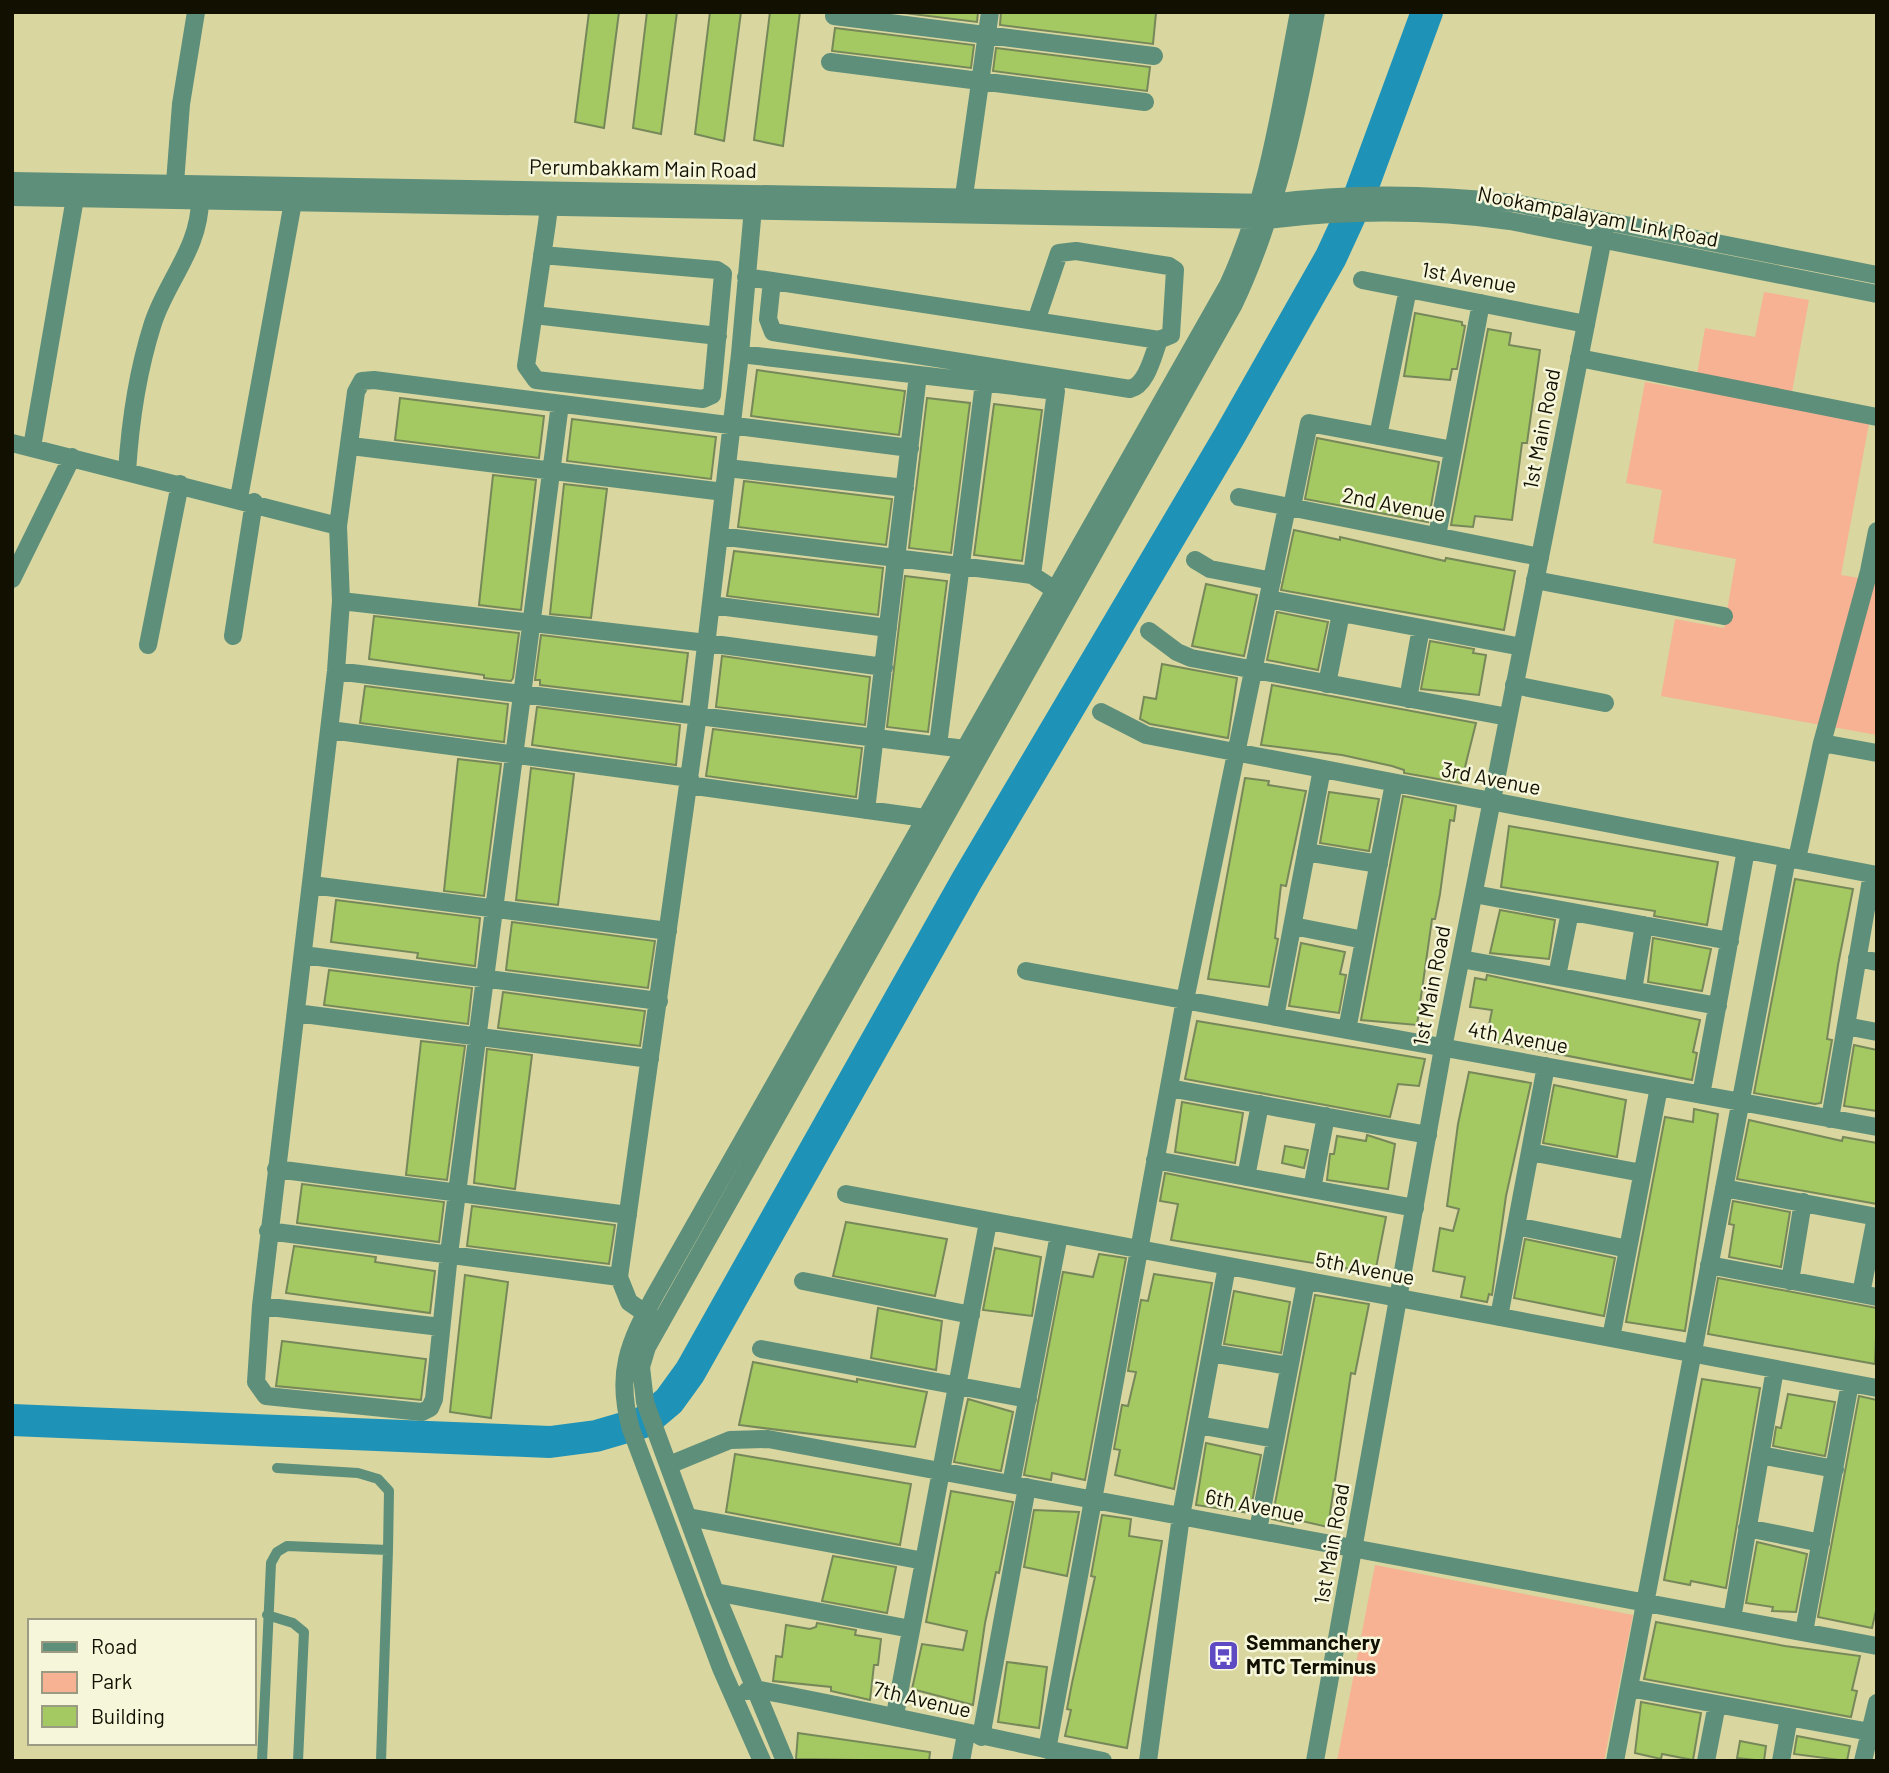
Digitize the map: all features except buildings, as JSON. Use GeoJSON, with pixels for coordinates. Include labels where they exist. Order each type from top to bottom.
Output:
{"type":"FeatureCollection","features":[{"type":"Feature","properties":{"kind":"street"},"geometry":{"type":"LineString","coordinates":[[174,191],[181,104],[196,12]]}},
{"type":"Feature","properties":{"kind":"street"},"geometry":{"type":"LineString","coordinates":[[961,215],[989,12]]}},
{"type":"Feature","properties":{"kind":"street"},"geometry":{"type":"LineString","coordinates":[[785,1761],[715,1592],[641,1384],[651,1318],[925,818],[1228,285],[1263,211],[1299,12]]}},
{"type":"Feature","properties":{"kind":"street"},"geometry":{"type":"LineString","coordinates":[[762,1761],[732,1696],[641,1457],[623,1393],[628,1351],[651,1318],[1234,304],[1263,211],[1317,12]]}},
{"type":"Feature","properties":{"kind":"street"},"geometry":{"type":"LineString","coordinates":[[834,16],[1154,56]]}},
{"type":"Feature","properties":{"kind":"street"},"geometry":{"type":"LineString","coordinates":[[830,62],[1145,102]]}},
{"type":"Feature","properties":{"kind":"street","name":"Perumbakkam Main Road"},"geometry":{"type":"LineString","coordinates":[[12,181],[174,191],[965,196],[1263,211]]}},
{"type":"Feature","properties":{"kind":"street","name":"Perumbakkam Main Road"},"geometry":{"type":"LineString","coordinates":[[12,197],[75,198],[174,191],[200,199],[753,212],[961,215],[1263,211]]}},
{"type":"Feature","properties":{"kind":"street"},"geometry":{"type":"LineString","coordinates":[[651,1318],[629,1302],[619,1277],[707,643],[740,354],[754,193]]}},
{"type":"Feature","properties":{"kind":"street"},"geometry":{"type":"LineString","coordinates":[[32,447],[75,198]]}},
{"type":"Feature","properties":{"kind":"street"},"geometry":{"type":"LineString","coordinates":[[127,472],[133,416],[153,321],[195,239],[200,199]]}},
{"type":"Feature","properties":{"kind":"street"},"geometry":{"type":"LineString","coordinates":[[233,636],[246,500],[293,202]]}},
{"type":"Feature","properties":{"kind":"street","name":"Nookampalayam Link Road"},"geometry":{"type":"LineString","coordinates":[[1263,211],[1324,205],[1514,203],[1877,275]]}},
{"type":"Feature","properties":{"kind":"street","name":"Nookampalayam Link Road"},"geometry":{"type":"LineString","coordinates":[[1412,205],[1510,221],[1877,294]]}},
{"type":"Feature","properties":{"kind":"street"},"geometry":{"type":"LineString","coordinates":[[542,255],[717,270],[724,279],[712,395],[708,399],[690,398],[536,380],[526,366],[534,315],[542,255],[549,207]]}},
{"type":"Feature","properties":{"kind":"street","name":"1st Main Road"},"geometry":{"type":"LineString","coordinates":[[1315,1761],[1443,1048],[1606,221]]}},
{"type":"Feature","properties":{"kind":"street"},"geometry":{"type":"LineString","coordinates":[[746,277],[1159,340],[1171,335],[1174,267],[1076,251],[1059,253],[1055,257],[1036,321]]}},
{"type":"Feature","properties":{"kind":"street"},"geometry":{"type":"LineString","coordinates":[[1362,280],[1408,289]]}},
{"type":"Feature","properties":{"kind":"street"},"geometry":{"type":"LineString","coordinates":[[772,281],[768,319],[773,332],[1130,389],[1137,387],[1142,381],[1159,340]]}},
{"type":"Feature","properties":{"kind":"street","name":"1st Avenue"},"geometry":{"type":"LineString","coordinates":[[1378,436],[1408,289],[1586,324]]}},
{"type":"Feature","properties":{"kind":"street"},"geometry":{"type":"LineString","coordinates":[[1437,536],[1481,303]]}},
{"type":"Feature","properties":{"kind":"street"},"geometry":{"type":"LineString","coordinates":[[534,315],[718,335]]}},
{"type":"Feature","properties":{"kind":"street"},"geometry":{"type":"LineString","coordinates":[[740,354],[1056,391],[1032,575]]}},
{"type":"Feature","properties":{"kind":"street"},"geometry":{"type":"LineString","coordinates":[[1579,358],[1877,417]]}},
{"type":"Feature","properties":{"kind":"street"},"geometry":{"type":"LineString","coordinates":[[866,810],[918,375]]}},
{"type":"Feature","properties":{"kind":"street"},"geometry":{"type":"LineString","coordinates":[[560,404],[449,1254],[434,1399],[430,1408],[422,1412],[266,1396],[256,1382],[268,1231],[336,671],[341,601],[338,526],[351,446],[356,392],[362,382],[374,380],[910,448]]}},
{"type":"Feature","properties":{"kind":"street"},"geometry":{"type":"LineString","coordinates":[[938,745],[984,383]]}},
{"type":"Feature","properties":{"kind":"street"},"geometry":{"type":"LineString","coordinates":[[1052,1754],[1092,1499],[1185,1000],[1235,752],[1309,423],[1453,450]]}},
{"type":"Feature","properties":{"kind":"street"},"geometry":{"type":"LineString","coordinates":[[12,443],[246,500],[338,526]]}},
{"type":"Feature","properties":{"kind":"street"},"geometry":{"type":"LineString","coordinates":[[351,446],[724,492]]}},
{"type":"Feature","properties":{"kind":"street"},"geometry":{"type":"LineString","coordinates":[[12,579],[72,457]]}},
{"type":"Feature","properties":{"kind":"street"},"geometry":{"type":"LineString","coordinates":[[727,468],[905,488]]}},
{"type":"Feature","properties":{"kind":"street"},"geometry":{"type":"LineString","coordinates":[[148,645],[180,484]]}},
{"type":"Feature","properties":{"kind":"street","name":"2nd Avenue"},"geometry":{"type":"LineString","coordinates":[[1238,497],[1539,557]]}},
{"type":"Feature","properties":{"kind":"street"},"geometry":{"type":"LineString","coordinates":[[1618,1760],[1691,1353],[1792,859],[1877,531]]}},
{"type":"Feature","properties":{"kind":"street"},"geometry":{"type":"LineString","coordinates":[[719,536],[1032,575],[1055,590]]}},
{"type":"Feature","properties":{"kind":"street"},"geometry":{"type":"LineString","coordinates":[[1195,560],[1210,569],[1272,581]]}},
{"type":"Feature","properties":{"kind":"street"},"geometry":{"type":"LineString","coordinates":[[1535,580],[1724,616]]}},
{"type":"Feature","properties":{"kind":"street"},"geometry":{"type":"LineString","coordinates":[[1268,599],[1522,647]]}},
{"type":"Feature","properties":{"kind":"street"},"geometry":{"type":"LineString","coordinates":[[341,601],[707,643],[884,667]]}},
{"type":"Feature","properties":{"kind":"street"},"geometry":{"type":"LineString","coordinates":[[711,605],[888,628]]}},
{"type":"Feature","properties":{"kind":"street"},"geometry":{"type":"LineString","coordinates":[[1327,684],[1341,613]]}},
{"type":"Feature","properties":{"kind":"street"},"geometry":{"type":"LineString","coordinates":[[1408,699],[1421,628]]}},
{"type":"Feature","properties":{"kind":"street"},"geometry":{"type":"LineString","coordinates":[[1149,631],[1177,652],[1253,670],[1508,717]]}},
{"type":"Feature","properties":{"kind":"street"},"geometry":{"type":"LineString","coordinates":[[336,671],[965,749]]}},
{"type":"Feature","properties":{"kind":"street"},"geometry":{"type":"LineString","coordinates":[[1514,685],[1605,703]]}},
{"type":"Feature","properties":{"kind":"street","name":"3rd Avenue"},"geometry":{"type":"LineString","coordinates":[[1101,712],[1146,735],[1874,875]]}},
{"type":"Feature","properties":{"kind":"street"},"geometry":{"type":"LineString","coordinates":[[330,730],[514,754],[925,818]]}},
{"type":"Feature","properties":{"kind":"street"},"geometry":{"type":"LineString","coordinates":[[1822,743],[1877,753]]}},
{"type":"Feature","properties":{"kind":"street"},"geometry":{"type":"LineString","coordinates":[[1276,1017],[1322,769]]}},
{"type":"Feature","properties":{"kind":"street"},"geometry":{"type":"LineString","coordinates":[[1348,1030],[1394,783]]}},
{"type":"Feature","properties":{"kind":"street"},"geometry":{"type":"LineString","coordinates":[[1701,1095],[1746,850]]}},
{"type":"Feature","properties":{"kind":"street"},"geometry":{"type":"LineString","coordinates":[[1306,852],[1379,863]]}},
{"type":"Feature","properties":{"kind":"street"},"geometry":{"type":"LineString","coordinates":[[1830,1119],[1874,875]]}},
{"type":"Feature","properties":{"kind":"street"},"geometry":{"type":"LineString","coordinates":[[312,885],[668,931]]}},
{"type":"Feature","properties":{"kind":"street"},"geometry":{"type":"LineString","coordinates":[[1474,894],[1730,941]]}},
{"type":"Feature","properties":{"kind":"street"},"geometry":{"type":"LineString","coordinates":[[1558,976],[1570,912]]}},
{"type":"Feature","properties":{"kind":"street"},"geometry":{"type":"LineString","coordinates":[[1633,990],[1644,925]]}},
{"type":"Feature","properties":{"kind":"street"},"geometry":{"type":"LineString","coordinates":[[1293,926],[1364,940]]}},
{"type":"Feature","properties":{"kind":"street"},"geometry":{"type":"LineString","coordinates":[[303,954],[659,1001]]}},
{"type":"Feature","properties":{"kind":"street"},"geometry":{"type":"LineString","coordinates":[[1857,958],[1877,962]]}},
{"type":"Feature","properties":{"kind":"street"},"geometry":{"type":"LineString","coordinates":[[1461,959],[1717,1006]]}},
{"type":"Feature","properties":{"kind":"street","name":"4th Avenue"},"geometry":{"type":"LineString","coordinates":[[1026,971],[1877,1127]]}},
{"type":"Feature","properties":{"kind":"street"},"geometry":{"type":"LineString","coordinates":[[296,1013],[650,1059]]}},
{"type":"Feature","properties":{"kind":"street"},"geometry":{"type":"LineString","coordinates":[[1846,1026],[1877,1032]]}},
{"type":"Feature","properties":{"kind":"street"},"geometry":{"type":"LineString","coordinates":[[1499,1317],[1546,1066]]}},
{"type":"Feature","properties":{"kind":"street"},"geometry":{"type":"LineString","coordinates":[[1611,1338],[1659,1087]]}},
{"type":"Feature","properties":{"kind":"street"},"geometry":{"type":"LineString","coordinates":[[1169,1088],[1428,1135]]}},
{"type":"Feature","properties":{"kind":"street"},"geometry":{"type":"LineString","coordinates":[[1246,1177],[1260,1104]]}},
{"type":"Feature","properties":{"kind":"street"},"geometry":{"type":"LineString","coordinates":[[1312,1189],[1326,1116]]}},
{"type":"Feature","properties":{"kind":"street"},"geometry":{"type":"LineString","coordinates":[[1530,1152],[1642,1173]]}},
{"type":"Feature","properties":{"kind":"street"},"geometry":{"type":"LineString","coordinates":[[1155,1160],[1415,1208]]}},
{"type":"Feature","properties":{"kind":"street"},"geometry":{"type":"LineString","coordinates":[[276,1169],[628,1214]]}},
{"type":"Feature","properties":{"kind":"street"},"geometry":{"type":"LineString","coordinates":[[1709,1265],[1869,1296],[1876,1217],[1724,1188]]}},
{"type":"Feature","properties":{"kind":"street","name":"5th Avenue"},"geometry":{"type":"LineString","coordinates":[[846,1194],[1877,1388]]}},
{"type":"Feature","properties":{"kind":"street"},"geometry":{"type":"LineString","coordinates":[[1790,1281],[1803,1202]]}},
{"type":"Feature","properties":{"kind":"street"},"geometry":{"type":"LineString","coordinates":[[895,1715],[988,1222]]}},
{"type":"Feature","properties":{"kind":"street"},"geometry":{"type":"LineString","coordinates":[[1516,1226],[1628,1249]]}},
{"type":"Feature","properties":{"kind":"street"},"geometry":{"type":"LineString","coordinates":[[268,1231],[619,1277]]}},
{"type":"Feature","properties":{"kind":"street"},"geometry":{"type":"LineString","coordinates":[[961,1761],[973,1735],[1019,1485],[1028,1399],[1059,1235]]}},
{"type":"Feature","properties":{"kind":"street"},"geometry":{"type":"LineString","coordinates":[[1148,1761],[1181,1516],[1227,1266]]}},
{"type":"Feature","properties":{"kind":"street"},"geometry":{"type":"LineString","coordinates":[[803,1281],[971,1315]]}},
{"type":"Feature","properties":{"kind":"street"},"geometry":{"type":"LineString","coordinates":[[1258,1530],[1306,1281]]}},
{"type":"Feature","properties":{"kind":"street"},"geometry":{"type":"LineString","coordinates":[[261,1306],[441,1327]]}},
{"type":"Feature","properties":{"kind":"street"},"geometry":{"type":"LineString","coordinates":[[761,1349],[1028,1399]]}},
{"type":"Feature","properties":{"kind":"street"},"geometry":{"type":"LineString","coordinates":[[1211,1353],[1289,1366]]}},
{"type":"Feature","properties":{"kind":"street"},"geometry":{"type":"LineString","coordinates":[[1732,1619],[1775,1369]]}},
{"type":"Feature","properties":{"kind":"street"},"geometry":{"type":"LineString","coordinates":[[1804,1632],[1850,1383]]}},
{"type":"Feature","properties":{"kind":"street"},"geometry":{"type":"LineString","coordinates":[[1198,1425],[1276,1439]]}},
{"type":"Feature","properties":{"kind":"street","name":"6th Avenue"},"geometry":{"type":"LineString","coordinates":[[669,1465],[730,1440],[746,1438],[781,1441],[1877,1646]]}},
{"type":"Feature","properties":{"kind":"street"},"geometry":{"type":"LineString","coordinates":[[1760,1455],[1835,1469]]}},
{"type":"Feature","properties":{"kind":"street"},"geometry":{"type":"LineString","coordinates":[[688,1517],[924,1561]]}},
{"type":"Feature","properties":{"kind":"street"},"geometry":{"type":"LineString","coordinates":[[1747,1528],[1821,1543]]}},
{"type":"Feature","properties":{"kind":"street"},"geometry":{"type":"LineString","coordinates":[[715,1592],[911,1629]]}},
{"type":"Feature","properties":{"kind":"street"},"geometry":{"type":"LineString","coordinates":[[1629,1688],[1870,1732]]}},
{"type":"Feature","properties":{"kind":"street","name":"7th Avenue"},"geometry":{"type":"LineString","coordinates":[[732,1696],[755,1689],[895,1715],[1052,1754],[1103,1761]]}},
{"type":"Feature","properties":{"kind":"street"},"geometry":{"type":"LineString","coordinates":[[1863,1761],[1877,1703]]}},
{"type":"Feature","properties":{"kind":"street"},"geometry":{"type":"LineString","coordinates":[[1706,1761],[1717,1704]]}},
{"type":"Feature","properties":{"kind":"street"},"geometry":{"type":"LineString","coordinates":[[1781,1761],[1789,1717]]}},
{"type":"Feature","properties":{"kind":"lane"},"geometry":{"type":"LineString","coordinates":[[277,1468],[358,1473],[378,1479],[389,1491],[380,1761]]}},
{"type":"Feature","properties":{"kind":"lane"},"geometry":{"type":"LineString","coordinates":[[262,1761],[271,1563],[277,1552],[287,1546],[388,1550]]}},
{"type":"Feature","properties":{"kind":"lane"},"geometry":{"type":"LineString","coordinates":[[268,1615],[293,1623],[304,1632],[298,1761]]}},
{"type":"Feature","properties":{"kind":"green space"},"geometry":{"type":"Polygon","coordinates":[[[1764,292],[1809,300],[1790,403],[1870,418],[1841,575],[1877,581],[1877,735],[1661,696],[1675,619],[1724,628],[1736,559],[1653,543],[1662,490],[1626,483],[1645,382],[1694,391],[1705,328],[1755,337],[1764,292]]]}},
{"type":"Feature","properties":{"kind":"green space"},"geometry":{"type":"Polygon","coordinates":[[[1375,1565],[1633,1615],[1604,1761],[1337,1761],[1375,1565]]]}},
{"type":"Feature","properties":{"kind":"waterway"},"geometry":{"type":"LineString","coordinates":[[12,1420],[550,1442],[596,1436],[644,1422],[669,1401],[690,1372],[967,880],[1230,435],[1331,257],[1360,194],[1427,12]]}},
{"type":"Feature","properties":{"kind":"place","name":"Semmanchery MTC Terminus"},"geometry":{"type":"Point","coordinates":[1223,1655]}}]}
